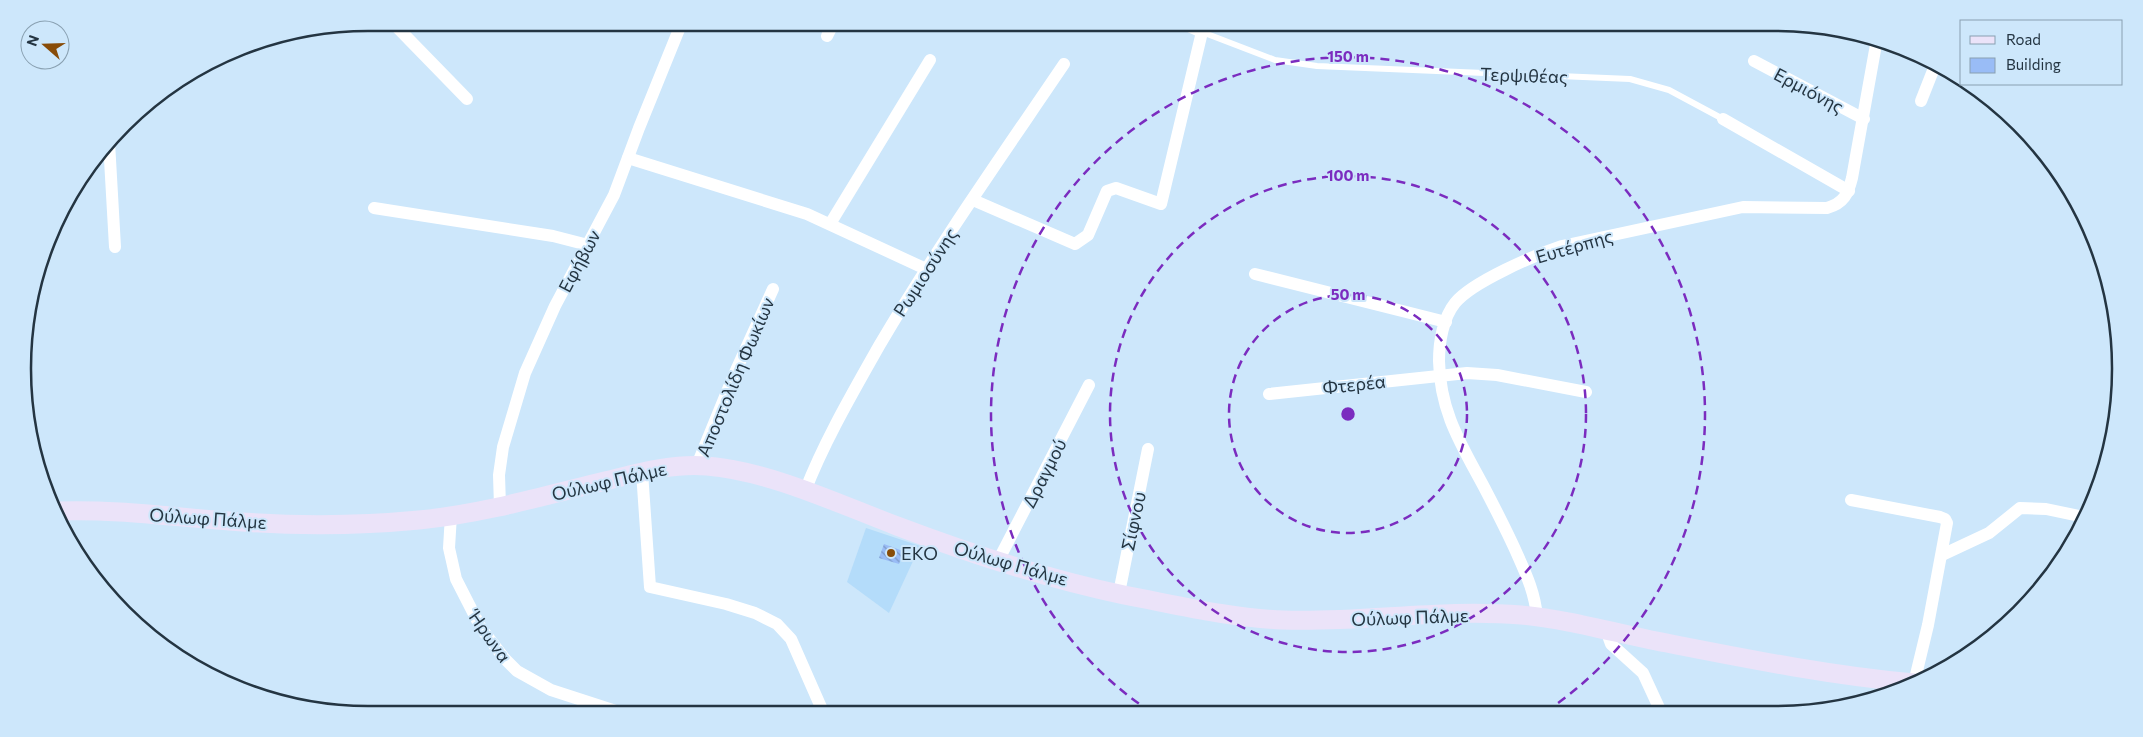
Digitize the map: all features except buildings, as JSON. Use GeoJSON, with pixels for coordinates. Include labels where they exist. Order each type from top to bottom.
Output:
{"type":"FeatureCollection","features":[{"type":"Feature","properties":{"kind":"street"},"geometry":{"type":"LineString","coordinates":[[401,31],[467,99]]}},
{"type":"Feature","properties":{"kind":"street","name":"Εφήβων"},"geometry":{"type":"LineString","coordinates":[[500,506],[502,447],[512,410],[541,336],[614,195],[678,31]]}},
{"type":"Feature","properties":{"kind":"street"},"geometry":{"type":"LineString","coordinates":[[827,36],[830,31]]}},
{"type":"Feature","properties":{"kind":"street"},"geometry":{"type":"LineString","coordinates":[[973,200],[1075,244],[1088,235],[1107,191],[1116,188],[1161,204],[1202,32]]}},
{"type":"Feature","properties":{"kind":"street"},"geometry":{"type":"LineString","coordinates":[[1848,191],[1864,120],[1877,47]]}},
{"type":"Feature","properties":{"kind":"street"},"geometry":{"type":"LineString","coordinates":[[830,224],[930,60]]}},
{"type":"Feature","properties":{"kind":"street","name":"Ερμιόνης"},"geometry":{"type":"LineString","coordinates":[[1754,61],[1864,120]]}},
{"type":"Feature","properties":{"kind":"street","name":"Ρωμιοσύνης"},"geometry":{"type":"LineString","coordinates":[[805,491],[838,418],[926,269],[1064,64]]}},
{"type":"Feature","properties":{"kind":"street"},"geometry":{"type":"LineString","coordinates":[[1921,101],[1933,71]]}},
{"type":"Feature","properties":{"kind":"street","name":"Τερψιθέας"},"geometry":{"type":"LineString","coordinates":[[1723,118],[1848,191]]}},
{"type":"Feature","properties":{"kind":"street"},"geometry":{"type":"LineString","coordinates":[[110,153],[115,247]]}},
{"type":"Feature","properties":{"kind":"street"},"geometry":{"type":"LineString","coordinates":[[628,158],[806,214],[926,269]]}},
{"type":"Feature","properties":{"kind":"street","name":"Ευτέρπης"},"geometry":{"type":"LineString","coordinates":[[1537,617],[1533,592],[1485,489],[1454,432],[1442,395],[1440,344],[1446,322],[1456,302],[1471,290],[1518,264],[1550,250],[1743,207],[1827,208],[1840,203],[1848,191]]}},
{"type":"Feature","properties":{"kind":"street"},"geometry":{"type":"LineString","coordinates":[[374,208],[553,236],[588,245]]}},
{"type":"Feature","properties":{"kind":"street"},"geometry":{"type":"LineString","coordinates":[[1255,274],[1446,322]]}},
{"type":"Feature","properties":{"kind":"street","name":"Αποστολίδη Φωκίων"},"geometry":{"type":"LineString","coordinates":[[697,465],[733,377],[773,289]]}},
{"type":"Feature","properties":{"kind":"street","name":"Φτερέα"},"geometry":{"type":"LineString","coordinates":[[1269,394],[1440,375],[1482,373],[1586,392]]}},
{"type":"Feature","properties":{"kind":"street","name":"Δραγμού"},"geometry":{"type":"LineString","coordinates":[[998,562],[1089,385]]}},
{"type":"Feature","properties":{"kind":"street","name":"Σίφνου"},"geometry":{"type":"LineString","coordinates":[[1118,593],[1148,449]]}},
{"type":"Feature","properties":{"kind":"street","name":"Ούλωφ Πάλμε"},"geometry":{"type":"LineString","coordinates":[[63,511],[130,512],[236,522],[288,524],[397,522],[500,506],[642,472],[673,466],[697,465],[738,471],[805,491],[936,541],[998,562],[1118,593],[1207,611],[1253,618],[1286,620],[1466,614],[1537,617],[1802,669],[1899,682]]}},
{"type":"Feature","properties":{"kind":"street"},"geometry":{"type":"LineString","coordinates":[[642,472],[650,587],[726,604],[781,626],[787,632],[796,648],[821,706]]}},
{"type":"Feature","properties":{"kind":"street"},"geometry":{"type":"LineString","coordinates":[[1851,500],[1945,519],[1948,528],[1916,675]]}},
{"type":"Feature","properties":{"kind":"street"},"geometry":{"type":"LineString","coordinates":[[1942,555],[1988,533],[2020,508],[2046,509],[2078,516]]}},
{"type":"Feature","properties":{"kind":"street","name":"Ήρωνα"},"geometry":{"type":"LineString","coordinates":[[451,515],[450,553],[456,578],[481,628],[504,658],[517,671],[551,690],[600,706]]}},
{"type":"Feature","properties":{"kind":"street"},"geometry":{"type":"LineString","coordinates":[[1606,630],[1611,644],[1643,673],[1658,706]]}},
{"type":"Feature","properties":{"kind":"lane","name":"Τερψιθέας"},"geometry":{"type":"LineString","coordinates":[[1202,32],[1275,60],[1317,66],[1630,79],[1669,90],[1723,118]]}},
{"type":"Feature","properties":{"kind":"shaded area"},"geometry":{"type":"Polygon","coordinates":[[[866,528],[920,546],[889,613],[847,582],[866,528]]]}},
{"type":"Feature","properties":{"kind":"place","name":"EKO"},"geometry":{"type":"Point","coordinates":[891,553]}}]}
